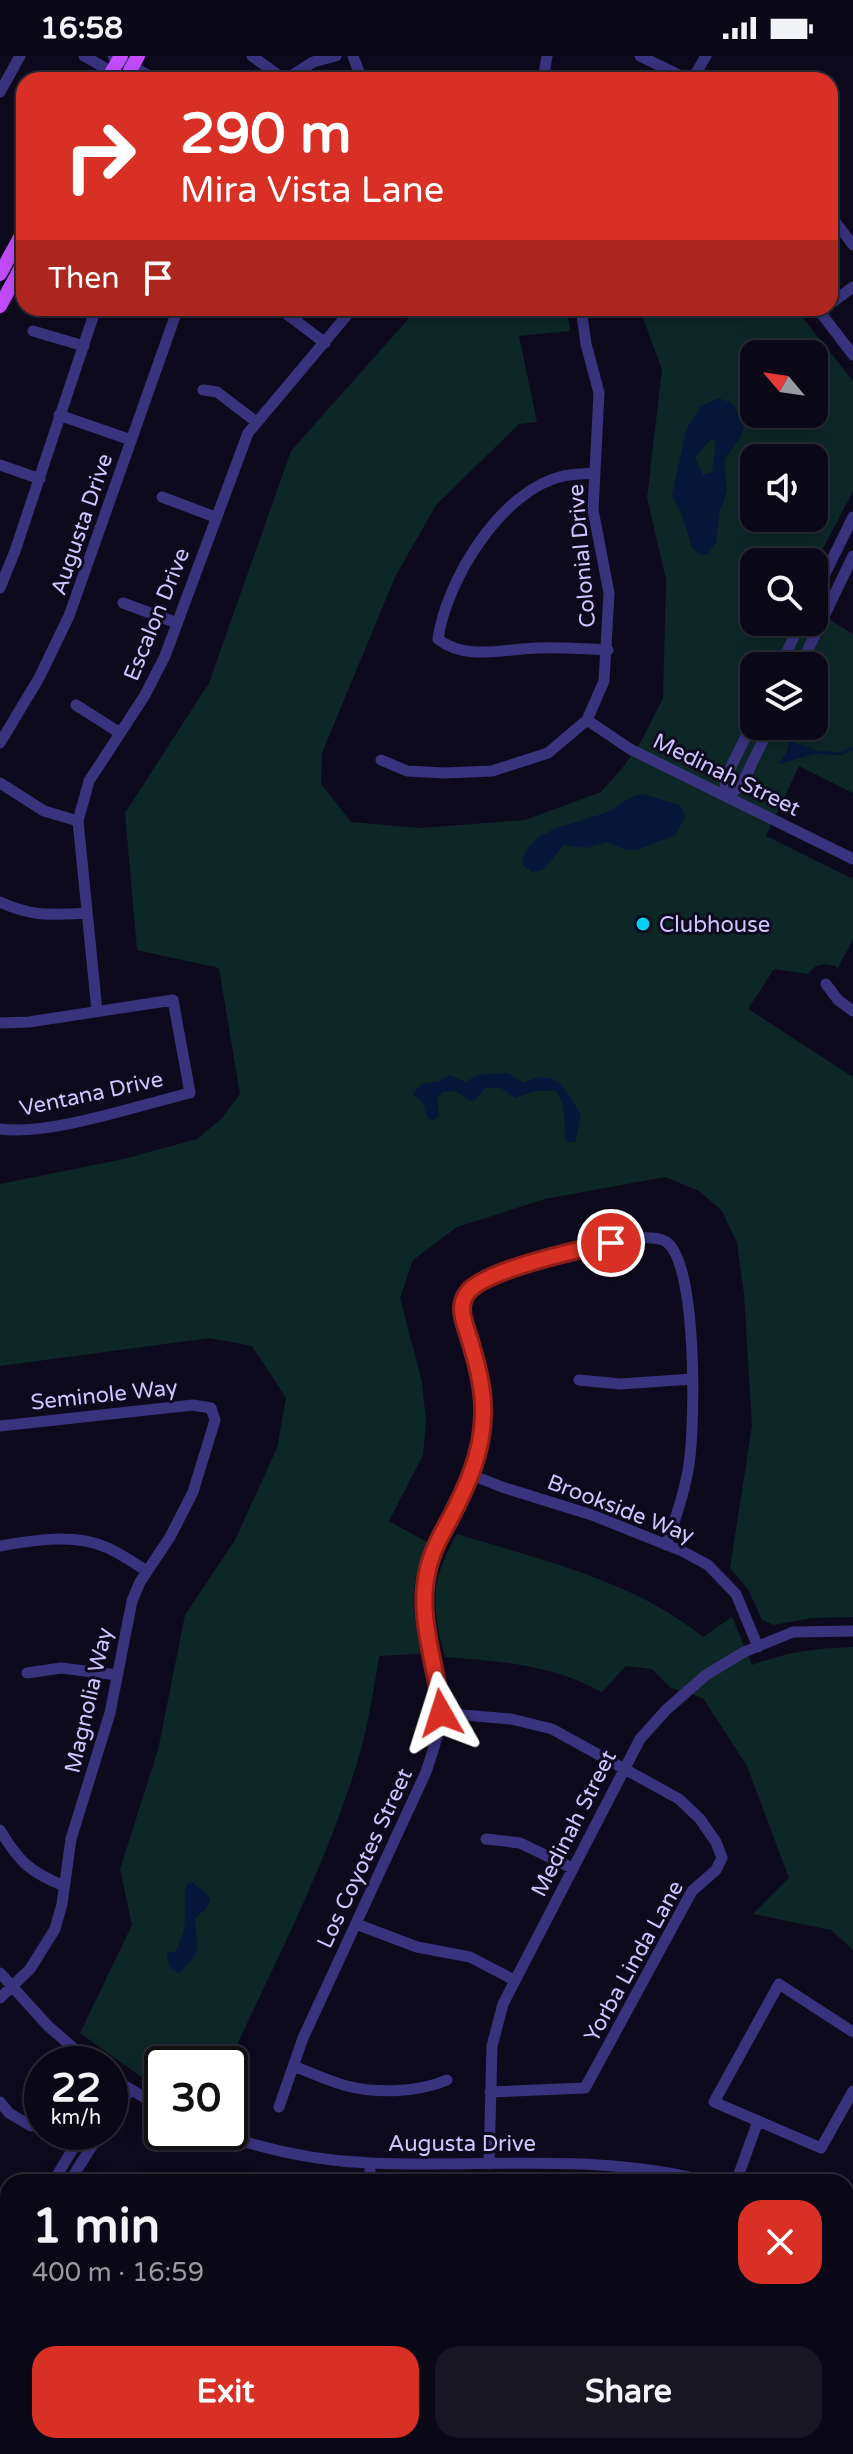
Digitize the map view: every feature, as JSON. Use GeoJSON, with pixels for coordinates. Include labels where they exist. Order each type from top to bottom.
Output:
{"type":"FeatureCollection","features":[{"type":"Feature","properties":{"kind":"main road"},"geometry":{"type":"LineString","coordinates":[[0,274],[16,245]]}},
{"type":"Feature","properties":{"kind":"main road"},"geometry":{"type":"LineString","coordinates":[[0,306],[16,277]]}},
{"type":"Feature","properties":{"kind":"street"},"geometry":{"type":"LineString","coordinates":[[0,92],[20,56]]}},
{"type":"Feature","properties":{"kind":"street"},"geometry":{"type":"LineString","coordinates":[[84,56],[122,69]]}},
{"type":"Feature","properties":{"kind":"street"},"geometry":{"type":"LineString","coordinates":[[252,56],[274,72]]}},
{"type":"Feature","properties":{"kind":"street"},"geometry":{"type":"LineString","coordinates":[[297,72],[313,62],[336,56]]}},
{"type":"Feature","properties":{"kind":"street"},"geometry":{"type":"LineString","coordinates":[[640,56],[673,72]]}},
{"type":"Feature","properties":{"kind":"street"},"geometry":{"type":"LineString","coordinates":[[847,227],[853,245]]}},
{"type":"Feature","properties":{"kind":"street"},"geometry":{"type":"LineString","coordinates":[[0,588],[40,479],[93,316]]}},
{"type":"Feature","properties":{"kind":"street","name":"Augusta Drive"},"geometry":{"type":"LineString","coordinates":[[0,743],[39,678],[69,616],[175,316]]}},
{"type":"Feature","properties":{"kind":"street"},"geometry":{"type":"LineString","coordinates":[[290,316],[325,343]]}},
{"type":"Feature","properties":{"kind":"street","name":"Escalon Drive"},"geometry":{"type":"LineString","coordinates":[[97,1011],[78,821],[89,781],[156,674],[239,452],[255,421],[347,316]]}},
{"type":"Feature","properties":{"kind":"street","name":"Colonial Drive"},"geometry":{"type":"LineString","coordinates":[[381,760],[407,771],[492,771],[548,753],[587,720],[604,681],[608,650],[608,582],[593,510],[599,393],[582,316]]}},
{"type":"Feature","properties":{"kind":"street"},"geometry":{"type":"LineString","coordinates":[[825,316],[853,355]]}},
{"type":"Feature","properties":{"kind":"street"},"geometry":{"type":"LineString","coordinates":[[33,331],[84,346]]}},
{"type":"Feature","properties":{"kind":"street"},"geometry":{"type":"LineString","coordinates":[[203,390],[217,392],[255,421]]}},
{"type":"Feature","properties":{"kind":"street"},"geometry":{"type":"LineString","coordinates":[[59,415],[131,440]]}},
{"type":"Feature","properties":{"kind":"street"},"geometry":{"type":"LineString","coordinates":[[0,465],[40,479]]}},
{"type":"Feature","properties":{"kind":"street"},"geometry":{"type":"LineString","coordinates":[[594,473],[562,476],[535,488],[503,513],[480,539],[441,618],[438,639],[449,649],[477,652],[537,648],[608,650]]}},
{"type":"Feature","properties":{"kind":"street"},"geometry":{"type":"LineString","coordinates":[[162,497],[215,517]]}},
{"type":"Feature","properties":{"kind":"street"},"geometry":{"type":"LineString","coordinates":[[828,568],[853,517]]}},
{"type":"Feature","properties":{"kind":"street"},"geometry":{"type":"LineString","coordinates":[[807,652],[853,556]]}},
{"type":"Feature","properties":{"kind":"street"},"geometry":{"type":"LineString","coordinates":[[123,603],[177,623]]}},
{"type":"Feature","properties":{"kind":"street"},"geometry":{"type":"LineString","coordinates":[[76,705],[120,733]]}},
{"type":"Feature","properties":{"kind":"street","name":"Medinah Street"},"geometry":{"type":"LineString","coordinates":[[587,720],[630,749],[853,859]]}},
{"type":"Feature","properties":{"kind":"street"},"geometry":{"type":"LineString","coordinates":[[726,796],[725,779],[744,740]]}},
{"type":"Feature","properties":{"kind":"street"},"geometry":{"type":"LineString","coordinates":[[726,796],[741,786],[763,740]]}},
{"type":"Feature","properties":{"kind":"street"},"geometry":{"type":"LineString","coordinates":[[0,783],[44,811],[78,821]]}},
{"type":"Feature","properties":{"kind":"street"},"geometry":{"type":"LineString","coordinates":[[0,902],[39,915],[87,913]]}},
{"type":"Feature","properties":{"kind":"street"},"geometry":{"type":"LineString","coordinates":[[826,984],[838,1000],[853,1011]]}},
{"type":"Feature","properties":{"kind":"street","name":"Ventana Drive"},"geometry":{"type":"LineString","coordinates":[[0,1129],[49,1126],[190,1093],[173,1000],[97,1011]]}},
{"type":"Feature","properties":{"kind":"street"},"geometry":{"type":"LineString","coordinates":[[0,1023],[29,1022],[97,1011]]}},
{"type":"Feature","properties":{"kind":"street","name":"Los Coyotes Street"},"geometry":{"type":"LineString","coordinates":[[279,2107],[303,2038],[426,1772],[441,1713],[438,1680],[422,1606],[424,1584],[435,1547],[472,1475],[480,1443],[483,1401],[463,1315],[465,1296],[480,1283],[557,1255],[646,1237],[664,1241],[677,1254],[684,1279],[693,1379]]}},
{"type":"Feature","properties":{"kind":"street"},"geometry":{"type":"LineString","coordinates":[[579,1380],[606,1385],[693,1379],[694,1415],[689,1465],[679,1509],[666,1545]]}},
{"type":"Feature","properties":{"kind":"street","name":"Seminole Way"},"geometry":{"type":"LineString","coordinates":[[0,1426],[193,1405],[211,1408]]}},
{"type":"Feature","properties":{"kind":"street","name":"Magnolia Way"},"geometry":{"type":"LineString","coordinates":[[0,1998],[37,1961],[49,1941],[62,1904],[69,1849],[105,1733],[132,1601],[193,1492],[215,1420],[211,1408]]}},
{"type":"Feature","properties":{"kind":"street","name":"Brookside Way"},"geometry":{"type":"LineString","coordinates":[[472,1475],[578,1509],[708,1565],[728,1584],[741,1605],[758,1647]]}},
{"type":"Feature","properties":{"kind":"street"},"geometry":{"type":"LineString","coordinates":[[0,1546],[53,1540],[91,1543],[109,1548],[147,1571]]}},
{"type":"Feature","properties":{"kind":"street","name":"Medinah Street"},"geometry":{"type":"LineString","coordinates":[[489,2164],[492,2046],[497,2025],[514,1980],[640,1739],[666,1710],[706,1675],[758,1647],[793,1632],[853,1631]]}},
{"type":"Feature","properties":{"kind":"street"},"geometry":{"type":"LineString","coordinates":[[27,1673],[61,1668],[117,1675]]}},
{"type":"Feature","properties":{"kind":"street"},"geometry":{"type":"LineString","coordinates":[[441,1713],[531,1722],[552,1729],[623,1769]]}},
{"type":"Feature","properties":{"kind":"street","name":"Yorba Linda Lane"},"geometry":{"type":"LineString","coordinates":[[490,2092],[585,2088],[692,1891],[716,1870],[722,1858],[716,1842],[700,1819],[679,1799],[623,1769]]}},
{"type":"Feature","properties":{"kind":"street"},"geometry":{"type":"LineString","coordinates":[[0,1830],[29,1870],[64,1886]]}},
{"type":"Feature","properties":{"kind":"street"},"geometry":{"type":"LineString","coordinates":[[486,1839],[520,1843],[572,1868]]}},
{"type":"Feature","properties":{"kind":"street"},"geometry":{"type":"LineString","coordinates":[[356,1924],[417,1947],[470,1957],[514,1980]]}},
{"type":"Feature","properties":{"kind":"street"},"geometry":{"type":"LineString","coordinates":[[0,1973],[48,2026],[71,2046]]}},
{"type":"Feature","properties":{"kind":"street"},"geometry":{"type":"LineString","coordinates":[[853,2032],[779,1984],[714,2102],[821,2148],[853,2091]]}},
{"type":"Feature","properties":{"kind":"street"},"geometry":{"type":"LineString","coordinates":[[294,2066],[349,2087],[427,2088],[447,2080]]}},
{"type":"Feature","properties":{"kind":"street"},"geometry":{"type":"LineString","coordinates":[[128,2093],[130,2090],[144,2098]]}},
{"type":"Feature","properties":{"kind":"street"},"geometry":{"type":"LineString","coordinates":[[0,2102],[9,2113],[24,2122]]}},
{"type":"Feature","properties":{"kind":"street"},"geometry":{"type":"LineString","coordinates":[[739,2174],[758,2121]]}},
{"type":"Feature","properties":{"kind":"street","name":"Augusta Drive"},"geometry":{"type":"LineString","coordinates":[[248,2142],[290,2154],[370,2163],[615,2165],[677,2174]]}},
{"type":"Feature","properties":{"kind":"street"},"geometry":{"type":"LineString","coordinates":[[58,2174],[72,2150]]}},
{"type":"Feature","properties":{"kind":"street"},"geometry":{"type":"LineString","coordinates":[[74,2174],[89,2150]]}},
{"type":"Feature","properties":{"kind":"street"},"geometry":{"type":"LineString","coordinates":[[370,2163],[370,2174]]}},
{"type":"Feature","properties":{"kind":"green space"},"geometry":{"type":"Polygon","coordinates":[[[411,316],[568,316],[570,331],[519,336],[537,422],[519,424],[436,505],[395,577],[322,753],[321,784],[351,822],[419,828],[525,820],[601,792],[643,738],[663,698],[666,579],[647,498],[662,369],[642,316],[801,316],[820,340],[740,340],[740,428],[828,428],[828,350],[853,381],[853,491],[823,548],[740,548],[740,636],[828,636],[828,619],[853,634],[853,793],[799,766],[766,836],[853,879],[853,939],[838,968],[822,965],[808,974],[774,969],[748,1009],[853,1077],[853,1617],[812,1618],[774,1625],[762,1620],[748,1589],[730,1568],[752,1426],[744,1294],[737,1243],[722,1211],[699,1191],[665,1177],[545,1199],[457,1227],[413,1260],[400,1298],[422,1382],[426,1421],[423,1455],[389,1521],[427,1542],[417,1571],[414,1598],[421,1654],[379,1656],[356,1767],[338,1818],[294,1924],[236,2046],[144,2046],[144,2079],[128,2068],[128,2046],[98,2046],[80,2033],[132,1925],[120,1869],[158,1750],[185,1615],[235,1540],[277,1448],[286,1398],[252,1346],[210,1338],[0,1366],[0,1184],[124,1159],[197,1139],[222,1118],[240,1094],[219,968],[137,950],[125,813],[209,683],[291,451],[411,316]]]}},
{"type":"Feature","properties":{"kind":"green space"},"geometry":{"type":"Polygon","coordinates":[[[457,1534],[617,1586],[676,1617],[703,1637],[732,1617],[752,1665],[802,1652],[853,1647],[853,1950],[831,1930],[753,1914],[789,1878],[747,1766],[703,1698],[671,1688],[652,1669],[626,1666],[602,1692],[545,1670],[445,1657],[437,1623],[436,1594],[442,1566],[457,1534]]]}},
{"type":"Feature","properties":{"kind":"water"},"geometry":{"type":"Polygon","coordinates":[[[719,398],[733,404],[740,418],[740,428],[743,428],[724,460],[727,491],[720,510],[716,543],[708,554],[701,555],[692,548],[672,495],[687,428],[701,406],[719,398]],[[711,439],[695,457],[703,475],[712,472],[715,441],[711,439]]]}},
{"type":"Feature","properties":{"kind":"water"},"geometry":{"type":"Polygon","coordinates":[[[789,741],[814,749],[814,754],[779,764],[789,741]]]}},
{"type":"Feature","properties":{"kind":"water"},"geometry":{"type":"Polygon","coordinates":[[[643,794],[680,805],[685,818],[675,835],[637,850],[626,850],[607,842],[587,848],[564,845],[542,870],[532,872],[523,865],[525,853],[543,835],[609,811],[643,794]]]}},
{"type":"Feature","properties":{"kind":"water"},"geometry":{"type":"Polygon","coordinates":[[[507,1073],[524,1083],[545,1077],[560,1084],[581,1115],[575,1142],[568,1142],[565,1138],[563,1107],[556,1091],[535,1091],[515,1098],[501,1088],[485,1088],[471,1101],[456,1091],[443,1092],[437,1099],[439,1116],[433,1120],[428,1118],[422,1102],[413,1094],[421,1084],[439,1081],[450,1075],[465,1082],[478,1075],[507,1073]]]}},
{"type":"Feature","properties":{"kind":"water"},"geometry":{"type":"Polygon","coordinates":[[[193,1883],[210,1900],[207,1908],[195,1918],[196,1954],[178,1973],[170,1967],[166,1953],[176,1951],[180,1943],[185,1921],[185,1892],[188,1884],[193,1883]]]}},
{"type":"Feature","properties":{"kind":"waterway"},"geometry":{"type":"LineString","coordinates":[[814,752],[841,754],[853,748]]}},
{"type":"Feature","properties":{"kind":"place","name":"Clubhouse"},"geometry":{"type":"Point","coordinates":[643,924]}},
{"type":"Feature","properties":{"kind":"route"},"geometry":{"type":"LineString","coordinates":[[441,1713],[438,1680],[422,1606],[428,1565],[472,1475],[480,1443],[482,1388],[463,1315],[465,1296],[474,1286],[530,1263],[611,1243]]}}]}
